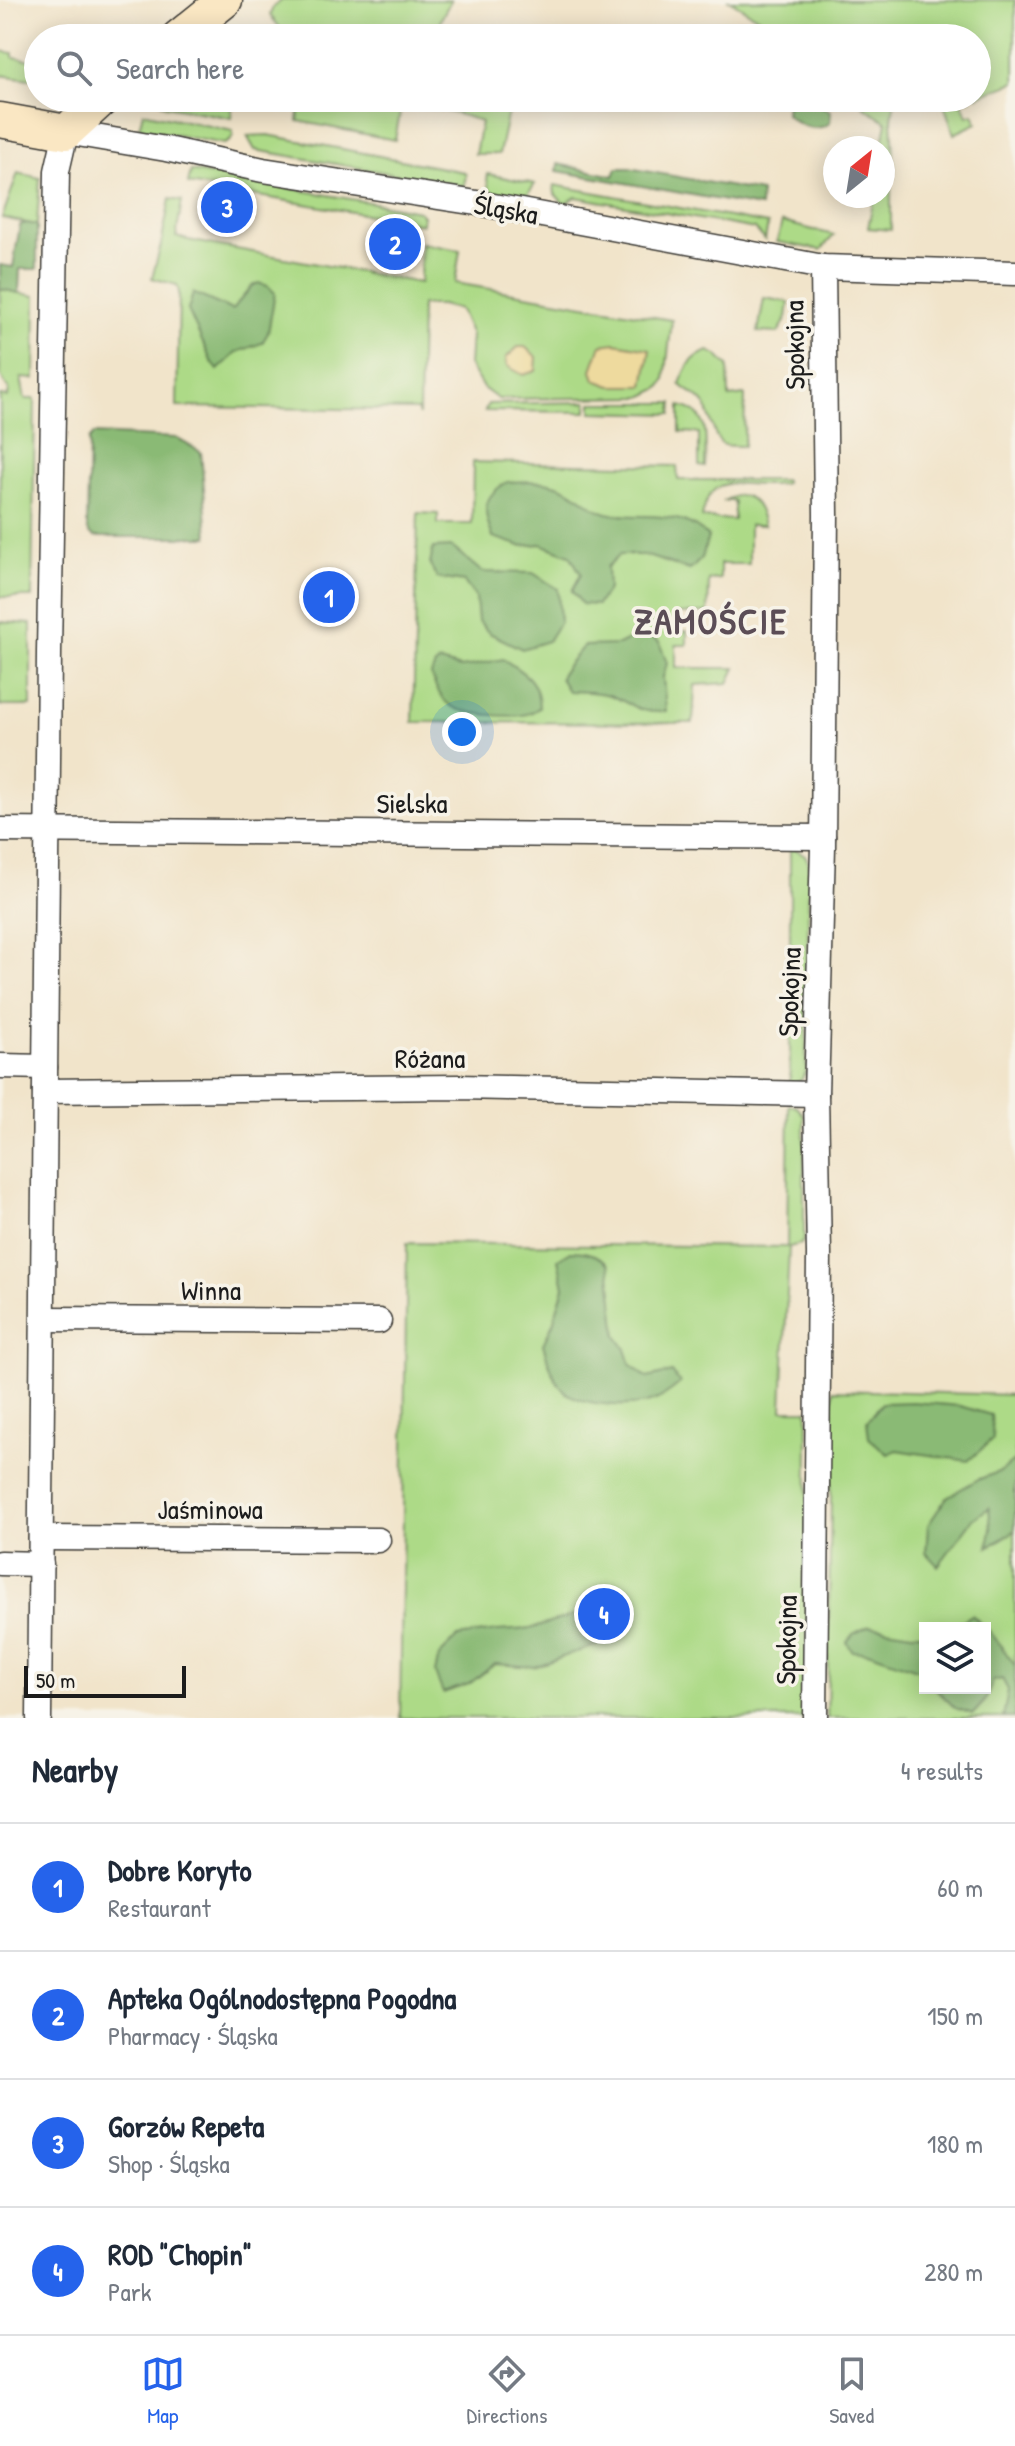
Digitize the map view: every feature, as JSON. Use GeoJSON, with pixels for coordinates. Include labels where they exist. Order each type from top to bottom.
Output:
{"type":"FeatureCollection","features":[{"type":"Feature","properties":{"kind":"street"},"geometry":{"type":"LineString","coordinates":[[195,24],[225,0]]}},
{"type":"Feature","properties":{"kind":"street"},"geometry":{"type":"LineString","coordinates":[[39,1718],[57,171],[66,132],[88,112]]}},
{"type":"Feature","properties":{"kind":"street","name":"Śląska"},"geometry":{"type":"LineString","coordinates":[[0,120],[166,149],[263,170],[477,203],[823,267],[1015,273]]}},
{"type":"Feature","properties":{"kind":"street","name":"Spokojna"},"geometry":{"type":"LineString","coordinates":[[815,1718],[819,1285],[816,1094],[823,837],[826,514],[823,267]]}},
{"type":"Feature","properties":{"kind":"street","name":"Sielska"},"geometry":{"type":"LineString","coordinates":[[0,830],[823,837]]}},
{"type":"Feature","properties":{"kind":"street","name":"Różana"},"geometry":{"type":"LineString","coordinates":[[0,1066],[45,1079],[816,1094]]}},
{"type":"Feature","properties":{"kind":"street","name":"Winna"},"geometry":{"type":"LineString","coordinates":[[43,1319],[379,1321]]}},
{"type":"Feature","properties":{"kind":"street","name":"Jaśminowa"},"geometry":{"type":"LineString","coordinates":[[41,1538],[378,1540]]}},
{"type":"Feature","properties":{"kind":"street"},"geometry":{"type":"LineString","coordinates":[[0,1563],[41,1564]]}},
{"type":"Feature","properties":{"kind":"green space"},"geometry":{"type":"Polygon","coordinates":[[[282,0],[451,0],[439,24],[277,24],[270,15],[273,7],[282,0]]]}},
{"type":"Feature","properties":{"kind":"green space"},"geometry":{"type":"Polygon","coordinates":[[[729,0],[1015,0],[1015,82],[991,91],[991,24],[768,24],[729,0]]]}},
{"type":"Feature","properties":{"kind":"green space"},"geometry":{"type":"Polygon","coordinates":[[[0,51],[24,59],[24,78],[0,75],[0,51]]]}},
{"type":"Feature","properties":{"kind":"green space"},"geometry":{"type":"Polygon","coordinates":[[[143,112],[233,131],[233,136],[224,144],[139,128],[143,112]]]}},
{"type":"Feature","properties":{"kind":"green space"},"geometry":{"type":"Polygon","coordinates":[[[199,112],[231,112],[232,118],[199,112]]]}},
{"type":"Feature","properties":{"kind":"green space"},"geometry":{"type":"Polygon","coordinates":[[[299,112],[400,112],[395,140],[298,121],[299,112]]]}},
{"type":"Feature","properties":{"kind":"green space"},"geometry":{"type":"Polygon","coordinates":[[[446,112],[508,112],[499,154],[475,154],[481,122],[446,112]]]}},
{"type":"Feature","properties":{"kind":"green space"},"geometry":{"type":"Polygon","coordinates":[[[831,112],[830,123],[818,128],[807,127],[786,114],[831,112]]]}},
{"type":"Feature","properties":{"kind":"green space"},"geometry":{"type":"Polygon","coordinates":[[[872,112],[893,112],[893,136],[884,136],[887,122],[872,112]]]}},
{"type":"Feature","properties":{"kind":"green space"},"geometry":{"type":"Polygon","coordinates":[[[947,112],[966,112],[967,116],[973,114],[977,123],[954,134],[947,112]]]}},
{"type":"Feature","properties":{"kind":"green space"},"geometry":{"type":"Polygon","coordinates":[[[268,135],[464,172],[464,186],[255,150],[247,136],[268,135]]]}},
{"type":"Feature","properties":{"kind":"green space"},"geometry":{"type":"Polygon","coordinates":[[[558,164],[614,176],[617,168],[629,168],[761,192],[760,207],[557,171],[558,164]]]}},
{"type":"Feature","properties":{"kind":"green space"},"geometry":{"type":"Polygon","coordinates":[[[191,171],[419,211],[423,216],[422,224],[188,184],[191,171]]]}},
{"type":"Feature","properties":{"kind":"green space"},"geometry":{"type":"Polygon","coordinates":[[[18,173],[40,178],[37,225],[2,218],[18,173]]]}},
{"type":"Feature","properties":{"kind":"green space"},"geometry":{"type":"Polygon","coordinates":[[[488,174],[535,184],[525,198],[490,191],[488,174]]]}},
{"type":"Feature","properties":{"kind":"green space"},"geometry":{"type":"Polygon","coordinates":[[[554,185],[768,224],[765,240],[755,229],[576,197],[564,204],[555,194],[554,185]]]}},
{"type":"Feature","properties":{"kind":"green space"},"geometry":{"type":"Polygon","coordinates":[[[170,199],[182,201],[176,237],[188,240],[420,283],[421,243],[460,250],[455,283],[672,320],[665,380],[660,388],[642,397],[498,399],[483,388],[469,365],[471,335],[460,310],[441,305],[421,305],[419,415],[417,410],[177,407],[179,292],[177,285],[152,278],[170,199]]]}},
{"type":"Feature","properties":{"kind":"green space"},"geometry":{"type":"Polygon","coordinates":[[[872,208],[891,208],[891,230],[868,228],[872,208]]]}},
{"type":"Feature","properties":{"kind":"green space"},"geometry":{"type":"Polygon","coordinates":[[[782,222],[834,235],[821,250],[777,242],[782,222]]]}},
{"type":"Feature","properties":{"kind":"green space"},"geometry":{"type":"Polygon","coordinates":[[[20,225],[37,225],[37,269],[20,269],[19,293],[0,289],[0,265],[13,267],[20,225]]]}},
{"type":"Feature","properties":{"kind":"green space"},"geometry":{"type":"Polygon","coordinates":[[[258,283],[268,286],[275,293],[268,333],[262,343],[237,352],[218,370],[188,310],[193,293],[232,310],[258,283]]]}},
{"type":"Feature","properties":{"kind":"green space"},"geometry":{"type":"Polygon","coordinates":[[[0,289],[36,296],[35,379],[21,378],[25,399],[35,399],[32,597],[0,597],[0,396],[8,397],[9,390],[0,375],[0,289]]]}},
{"type":"Feature","properties":{"kind":"green space"},"geometry":{"type":"Polygon","coordinates":[[[764,298],[789,302],[787,318],[778,333],[758,332],[764,298]]]}},
{"type":"Feature","properties":{"kind":"green space"},"geometry":{"type":"Polygon","coordinates":[[[709,351],[728,366],[729,397],[745,395],[744,446],[721,443],[705,405],[680,384],[690,363],[709,351]]]}},
{"type":"Feature","properties":{"kind":"green space"},"geometry":{"type":"Polygon","coordinates":[[[587,402],[587,412],[485,411],[488,404],[587,402]]]}},
{"type":"Feature","properties":{"kind":"green space"},"geometry":{"type":"Polygon","coordinates":[[[592,403],[673,403],[672,414],[592,412],[592,403]]]}},
{"type":"Feature","properties":{"kind":"green space"},"geometry":{"type":"Polygon","coordinates":[[[680,406],[691,410],[702,421],[706,438],[705,467],[699,466],[699,433],[680,432],[680,406]]]}},
{"type":"Feature","properties":{"kind":"green space"},"geometry":{"type":"Polygon","coordinates":[[[94,434],[176,438],[201,452],[208,537],[95,537],[89,533],[89,440],[94,434]]]}},
{"type":"Feature","properties":{"kind":"green space"},"geometry":{"type":"Polygon","coordinates":[[[473,462],[677,466],[678,480],[785,480],[785,483],[771,485],[722,485],[706,501],[702,518],[734,520],[734,501],[724,501],[745,496],[759,510],[764,525],[749,525],[749,564],[720,564],[720,579],[709,580],[708,613],[679,614],[679,631],[687,631],[687,645],[676,645],[676,668],[736,668],[729,683],[695,685],[693,723],[413,722],[418,513],[438,514],[438,524],[472,524],[473,462]]]}},
{"type":"Feature","properties":{"kind":"green space"},"geometry":{"type":"Polygon","coordinates":[[[507,482],[554,484],[607,513],[673,518],[686,522],[708,537],[702,558],[690,570],[644,555],[619,555],[607,567],[608,589],[597,605],[582,604],[572,591],[581,574],[570,555],[541,544],[521,546],[493,537],[486,505],[493,493],[507,482]]]}},
{"type":"Feature","properties":{"kind":"green space"},"geometry":{"type":"Polygon","coordinates":[[[452,547],[482,572],[533,573],[558,589],[560,622],[548,641],[522,649],[489,633],[478,621],[476,598],[464,582],[437,578],[430,565],[433,548],[452,547]]]}},
{"type":"Feature","properties":{"kind":"green space"},"geometry":{"type":"Polygon","coordinates":[[[0,622],[31,624],[31,706],[0,706],[0,622]]]}},
{"type":"Feature","properties":{"kind":"green space"},"geometry":{"type":"Polygon","coordinates":[[[642,633],[659,642],[667,663],[663,677],[666,711],[644,710],[601,693],[568,691],[560,678],[583,646],[618,645],[642,633]]]}},
{"type":"Feature","properties":{"kind":"green space"},"geometry":{"type":"Polygon","coordinates":[[[503,659],[524,673],[536,690],[539,708],[529,714],[477,714],[458,709],[444,700],[431,675],[435,665],[440,662],[461,668],[503,659]]]}},
{"type":"Feature","properties":{"kind":"green space"},"geometry":{"type":"Polygon","coordinates":[[[790,846],[805,855],[809,863],[806,1071],[800,1081],[790,1085],[790,846]]]}},
{"type":"Feature","properties":{"kind":"green space"},"geometry":{"type":"Polygon","coordinates":[[[789,1105],[796,1106],[804,1115],[804,1240],[789,1247],[782,1410],[808,1410],[807,1718],[400,1718],[407,1243],[787,1247],[789,1105]]]}},
{"type":"Feature","properties":{"kind":"green space"},"geometry":{"type":"Polygon","coordinates":[[[571,1251],[591,1254],[609,1264],[617,1336],[626,1349],[631,1365],[647,1378],[672,1372],[680,1383],[663,1396],[640,1404],[601,1404],[568,1394],[559,1385],[543,1344],[564,1287],[558,1259],[571,1251]]]}},
{"type":"Feature","properties":{"kind":"green space"},"geometry":{"type":"Polygon","coordinates":[[[833,1390],[1015,1395],[1015,1718],[827,1718],[833,1390]]]}},
{"type":"Feature","properties":{"kind":"green space"},"geometry":{"type":"Polygon","coordinates":[[[882,1403],[960,1406],[991,1415],[993,1439],[968,1461],[897,1450],[888,1454],[869,1438],[867,1421],[882,1403]]]}},
{"type":"Feature","properties":{"kind":"green space"},"geometry":{"type":"Polygon","coordinates":[[[1015,1460],[1015,1531],[988,1547],[991,1529],[989,1508],[973,1519],[938,1566],[926,1553],[928,1525],[947,1497],[1001,1471],[1015,1460]]]}},
{"type":"Feature","properties":{"kind":"green space"},"geometry":{"type":"Polygon","coordinates":[[[617,1607],[633,1623],[618,1640],[534,1667],[495,1664],[469,1684],[443,1693],[435,1673],[439,1656],[458,1637],[530,1629],[575,1615],[617,1607]]]}},
{"type":"Feature","properties":{"kind":"green space"},"geometry":{"type":"Polygon","coordinates":[[[972,1615],[979,1622],[960,1622],[972,1615]]]}},
{"type":"Feature","properties":{"kind":"green space"},"geometry":{"type":"Polygon","coordinates":[[[869,1626],[919,1633],[919,1670],[871,1653],[852,1651],[847,1642],[853,1634],[869,1626]]]}},
{"type":"Feature","properties":{"kind":"green space"},"geometry":{"type":"Polygon","coordinates":[[[991,1633],[1015,1665],[1015,1718],[1003,1718],[1008,1690],[1002,1679],[993,1681],[991,1686],[991,1633]]]}},
{"type":"Feature","properties":{"kind":"green space"},"geometry":{"type":"Polygon","coordinates":[[[941,1694],[988,1694],[973,1714],[955,1708],[941,1694]]]}},
{"type":"Feature","properties":{"kind":"sand"},"geometry":{"type":"Polygon","coordinates":[[[615,343],[650,349],[644,386],[611,386],[595,380],[592,370],[601,345],[615,343]]]}},
{"type":"Feature","properties":{"kind":"sand"},"geometry":{"type":"Polygon","coordinates":[[[518,347],[525,347],[537,357],[536,371],[523,375],[507,366],[506,358],[518,347]]]}},
{"type":"Feature","properties":{"kind":"place","name":"Gorzów Repeta"},"geometry":{"type":"Point","coordinates":[227,207]}},
{"type":"Feature","properties":{"kind":"place","name":"Apteka Ogólnodostępna Pogodna"},"geometry":{"type":"Point","coordinates":[395,244]}},
{"type":"Feature","properties":{"kind":"place","name":"Dobre Koryto"},"geometry":{"type":"Point","coordinates":[329,597]}},
{"type":"Feature","properties":{"kind":"place","name":"ROD \"Chopin\""},"geometry":{"type":"Point","coordinates":[604,1614]}},
{"type":"Feature","properties":{"kind":"district","name":"ZAMOŚCIE"},"geometry":{"type":"Point","coordinates":[711,621]}}]}
